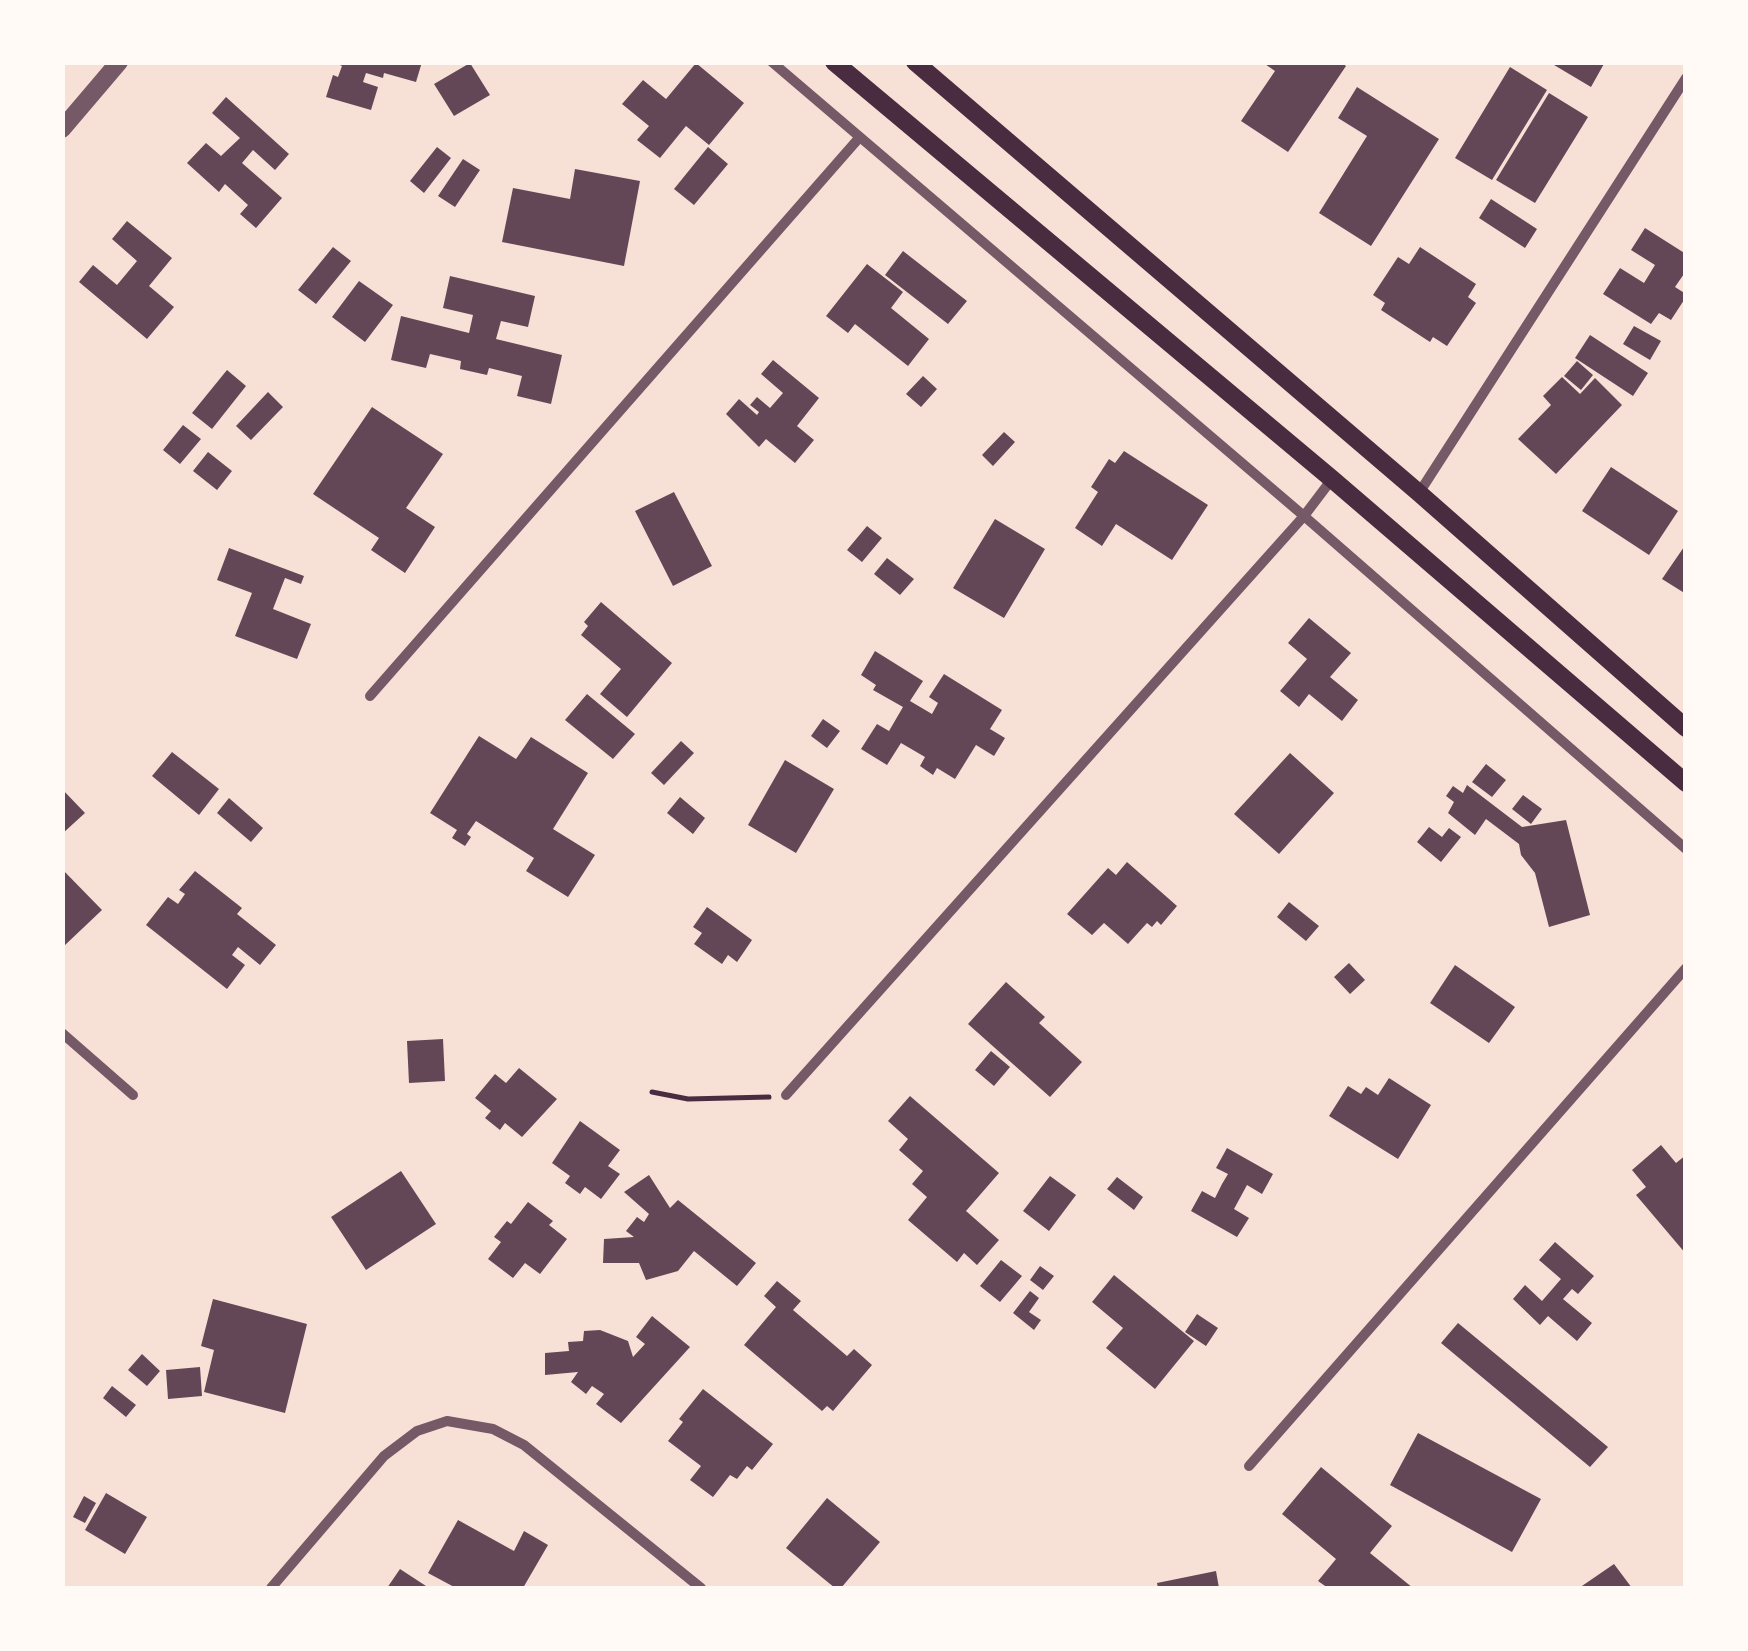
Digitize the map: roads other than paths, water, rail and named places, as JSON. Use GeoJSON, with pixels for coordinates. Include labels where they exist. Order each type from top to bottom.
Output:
{"type":"FeatureCollection","features":[{"type":"Feature","properties":{"kind":"main road"},"geometry":{"type":"LineString","coordinates":[[834,62],[1332,479],[1686,783]]}},
{"type":"Feature","properties":{"kind":"main road"},"geometry":{"type":"LineString","coordinates":[[915,62],[1420,493],[1686,728]]}},
{"type":"Feature","properties":{"kind":"street"},"geometry":{"type":"LineString","coordinates":[[62,129],[118,62]]}},
{"type":"Feature","properties":{"kind":"street"},"geometry":{"type":"LineString","coordinates":[[772,62],[1304,516],[1686,849]]}},
{"type":"Feature","properties":{"kind":"street"},"geometry":{"type":"LineString","coordinates":[[1420,493],[1686,78]]}},
{"type":"Feature","properties":{"kind":"street"},"geometry":{"type":"LineString","coordinates":[[370,696],[859,138]]}},
{"type":"Feature","properties":{"kind":"street"},"geometry":{"type":"LineString","coordinates":[[786,1096],[1304,516],[1332,479]]}},
{"type":"Feature","properties":{"kind":"street"},"geometry":{"type":"LineString","coordinates":[[1249,1466],[1686,968]]}},
{"type":"Feature","properties":{"kind":"street"},"geometry":{"type":"LineString","coordinates":[[62,1033],[133,1095]]}},
{"type":"Feature","properties":{"kind":"street"},"geometry":{"type":"LineString","coordinates":[[271,1588],[384,1456],[418,1431],[447,1421],[493,1429],[524,1445],[701,1588]]}}]}
